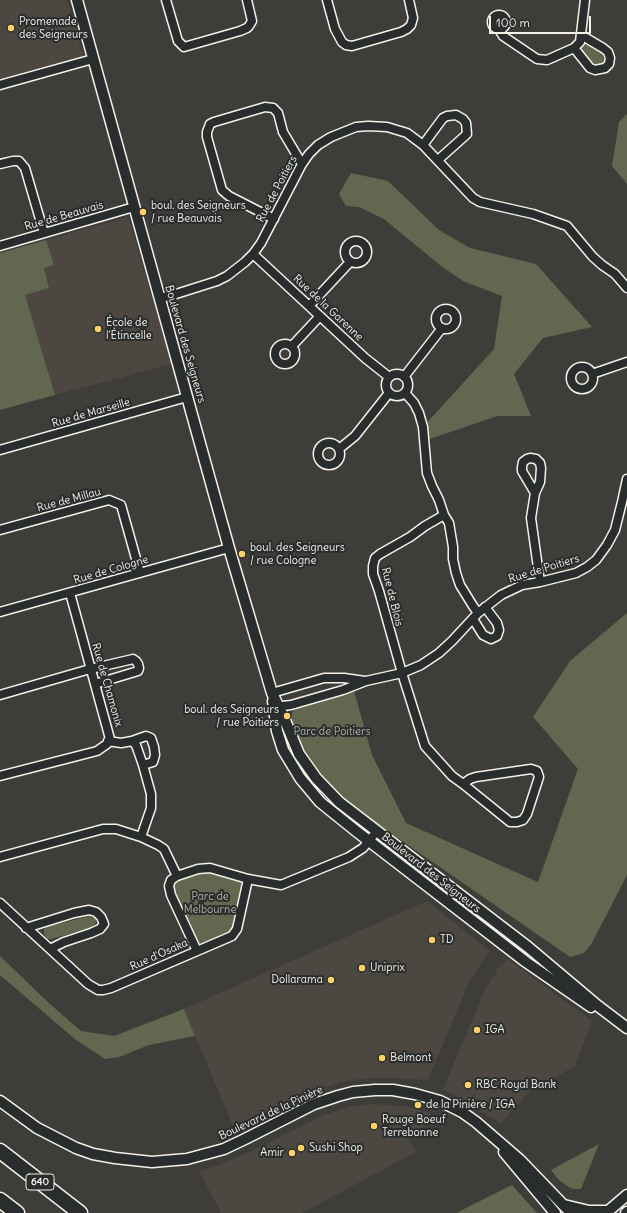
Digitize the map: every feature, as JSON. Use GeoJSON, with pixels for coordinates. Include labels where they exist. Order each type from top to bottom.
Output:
{"type":"FeatureCollection","features":[{"type":"Feature","properties":{"kind":"highway","name":"640"},"geometry":{"type":"LineString","coordinates":[[0,1152],[80,1213]]}},
{"type":"Feature","properties":{"kind":"highway"},"geometry":{"type":"LineString","coordinates":[[0,1200],[17,1213]]}},
{"type":"Feature","properties":{"kind":"street","name":"Boulevard des Seigneurs"},"geometry":{"type":"LineString","coordinates":[[77,0],[229,548],[276,707],[296,746],[311,772],[335,798],[377,832],[533,951],[593,1002],[627,1028]]}},
{"type":"Feature","properties":{"kind":"street"},"geometry":{"type":"LineString","coordinates":[[166,0],[178,41],[184,47],[189,47],[240,32],[249,26],[252,21],[252,17],[247,0]]}},
{"type":"Feature","properties":{"kind":"street"},"geometry":{"type":"LineString","coordinates":[[327,0],[335,29],[342,42],[346,45],[352,46],[401,32],[411,25],[413,18],[409,0]]}},
{"type":"Feature","properties":{"kind":"street"},"geometry":{"type":"LineString","coordinates":[[499,29],[503,36],[537,59],[547,60],[574,48],[580,42],[585,0]]}},
{"type":"Feature","properties":{"kind":"street"},"geometry":{"type":"LineString","coordinates":[[574,48],[590,68],[595,70],[605,68],[609,64],[610,58],[608,52],[581,35]]}},
{"type":"Feature","properties":{"kind":"street"},"geometry":{"type":"LineString","coordinates":[[0,85],[93,59]]}},
{"type":"Feature","properties":{"kind":"street"},"geometry":{"type":"LineString","coordinates":[[274,219],[229,196],[222,190],[207,137],[210,124],[265,107],[273,108],[278,113],[283,132],[302,164]]}},
{"type":"Feature","properties":{"kind":"street"},"geometry":{"type":"LineString","coordinates":[[423,145],[443,118],[456,115],[463,119],[466,123],[467,134],[438,160]]}},
{"type":"Feature","properties":{"kind":"street","name":"Rue de Poitiers"},"geometry":{"type":"LineString","coordinates":[[160,298],[196,288],[227,276],[253,254],[274,219],[302,164],[309,154],[324,141],[338,134],[356,127],[375,126],[397,129],[407,133],[423,145],[473,198],[480,202],[533,214],[567,226],[593,257],[615,274],[627,288]]}},
{"type":"Feature","properties":{"kind":"street"},"geometry":{"type":"LineString","coordinates":[[0,164],[19,161],[25,168],[44,233]]}},
{"type":"Feature","properties":{"kind":"street","name":"Rue de Beauvais"},"geometry":{"type":"LineString","coordinates":[[0,246],[134,207]]}},
{"type":"Feature","properties":{"kind":"street","name":"Rue de la Garenne"},"geometry":{"type":"LineString","coordinates":[[253,254],[366,358],[389,377]]}},
{"type":"Feature","properties":{"kind":"street"},"geometry":{"type":"LineString","coordinates":[[309,306],[350,262]]}},
{"type":"Feature","properties":{"kind":"street"},"geometry":{"type":"LineString","coordinates":[[292,346],[320,316]]}},
{"type":"Feature","properties":{"kind":"street"},"geometry":{"type":"LineString","coordinates":[[404,377],[442,328]]}},
{"type":"Feature","properties":{"kind":"street"},"geometry":{"type":"LineString","coordinates":[[592,374],[627,362]]}},
{"type":"Feature","properties":{"kind":"street"},"geometry":{"type":"LineString","coordinates":[[395,374],[404,377],[408,383],[405,393],[399,396],[389,394],[386,383],[389,377],[395,374]]}},
{"type":"Feature","properties":{"kind":"street"},"geometry":{"type":"LineString","coordinates":[[405,393],[414,403],[419,413],[423,427],[427,473],[444,515],[449,523],[453,547],[453,560],[460,585],[484,635],[491,639],[497,636],[499,630],[497,623],[485,607]]}},
{"type":"Feature","properties":{"kind":"street"},"geometry":{"type":"LineString","coordinates":[[339,449],[355,436],[389,394]]}},
{"type":"Feature","properties":{"kind":"street","name":"Rue de Marseille"},"geometry":{"type":"LineString","coordinates":[[0,450],[187,397]]}},
{"type":"Feature","properties":{"kind":"street","name":"Rue de Poitiers"},"geometry":{"type":"LineString","coordinates":[[276,707],[291,705],[343,690],[366,681],[402,673],[421,665],[439,652],[485,607],[497,598],[522,586],[576,572],[587,567],[596,560],[607,545],[615,530],[627,479]]}},
{"type":"Feature","properties":{"kind":"street"},"geometry":{"type":"LineString","coordinates":[[535,493],[531,518],[540,582]]}},
{"type":"Feature","properties":{"kind":"street","name":"Rue de Millau"},"geometry":{"type":"LineString","coordinates":[[0,530],[109,500],[121,505],[140,573]]}},
{"type":"Feature","properties":{"kind":"street","name":"Rue de Blois"},"geometry":{"type":"LineString","coordinates":[[402,673],[373,574],[375,558],[444,515]]}},
{"type":"Feature","properties":{"kind":"street","name":"Rue de Cologne"},"geometry":{"type":"LineString","coordinates":[[0,612],[229,548]]}},
{"type":"Feature","properties":{"kind":"street","name":"Rue de Chamonix"},"geometry":{"type":"LineString","coordinates":[[0,776],[97,751],[103,748],[110,739],[70,593]]}},
{"type":"Feature","properties":{"kind":"street"},"geometry":{"type":"LineString","coordinates":[[0,695],[90,669],[133,659],[138,664],[138,671],[95,684]]}},
{"type":"Feature","properties":{"kind":"street"},"geometry":{"type":"LineString","coordinates":[[402,673],[425,746],[452,776],[510,822],[523,820],[527,814],[539,777],[537,771],[530,769],[476,777],[463,784]]}},
{"type":"Feature","properties":{"kind":"street","name":"Rue de Poitiers"},"geometry":{"type":"LineString","coordinates":[[272,693],[324,678],[344,678],[366,681]]}},
{"type":"Feature","properties":{"kind":"street","name":"Boulevard des Seigneurs"},"geometry":{"type":"LineString","coordinates":[[276,707],[277,731],[281,745],[290,763],[310,792],[369,841],[532,966],[602,1015],[627,1035]]}},
{"type":"Feature","properties":{"kind":"street"},"geometry":{"type":"LineString","coordinates":[[108,741],[121,743],[146,736],[151,738],[154,747],[154,762],[143,765]]}},
{"type":"Feature","properties":{"kind":"street"},"geometry":{"type":"LineString","coordinates":[[132,741],[136,745],[151,794],[151,808],[141,837]]}},
{"type":"Feature","properties":{"kind":"street"},"geometry":{"type":"LineString","coordinates":[[0,857],[103,829],[116,829],[141,837],[158,845],[164,850],[177,876]]}},
{"type":"Feature","properties":{"kind":"street"},"geometry":{"type":"LineString","coordinates":[[197,951],[171,895],[169,886],[171,880],[177,876],[198,869],[210,868],[248,879],[281,885],[349,857],[362,848],[377,832]]}},
{"type":"Feature","properties":{"kind":"street","name":"Rue d'Osaka"},"geometry":{"type":"LineString","coordinates":[[0,903],[88,984],[98,990],[103,990],[111,988],[232,936],[237,929],[248,879]]}},
{"type":"Feature","properties":{"kind":"street"},"geometry":{"type":"LineString","coordinates":[[26,928],[74,913],[89,910],[96,912],[101,917],[104,924],[100,930],[92,934],[64,942],[50,949]]}},
{"type":"Feature","properties":{"kind":"street","name":"Boulevard de la Pinière"},"geometry":{"type":"LineString","coordinates":[[0,1101],[37,1128],[71,1146],[99,1155],[135,1161],[152,1162],[179,1160],[218,1151],[314,1104],[338,1096],[364,1091],[381,1090],[402,1092],[440,1101],[462,1112],[520,1160],[571,1213]]}},
{"type":"Feature","properties":{"kind":"street","name":"Boulevard de la Pinière"},"geometry":{"type":"LineString","coordinates":[[486,1131],[553,1212]]}},
{"type":"Feature","properties":{"kind":"street"},"geometry":{"type":"LineString","coordinates":[[564,1205],[584,1210],[607,1212],[627,1196]]}},
{"type":"Feature","properties":{"kind":"shaded area"},"geometry":{"type":"Polygon","coordinates":[[[0,0],[67,0],[84,58],[0,80],[0,0]]]}},
{"type":"Feature","properties":{"kind":"shaded area","name":"École de l'Étincelle"},"geometry":{"type":"Polygon","coordinates":[[[128,217],[172,364],[55,395],[25,295],[49,287],[44,268],[53,265],[46,240],[128,217]]]}},
{"type":"Feature","properties":{"kind":"shaded area"},"geometry":{"type":"Polygon","coordinates":[[[427,901],[490,951],[469,982],[428,1080],[391,1078],[359,1079],[342,1082],[312,1091],[234,1128],[184,1009],[427,901]]]}},
{"type":"Feature","properties":{"kind":"shaded area"},"geometry":{"type":"Polygon","coordinates":[[[508,959],[592,1021],[575,1066],[530,1091],[500,1124],[493,1117],[443,1089],[486,987],[497,973],[495,971],[508,959]]]}},
{"type":"Feature","properties":{"kind":"shaded area"},"geometry":{"type":"Polygon","coordinates":[[[372,1104],[405,1106],[431,1113],[426,1124],[409,1139],[416,1152],[302,1213],[221,1213],[199,1171],[217,1166],[252,1151],[324,1115],[352,1106],[372,1104]]]}},
{"type":"Feature","properties":{"kind":"green space"},"geometry":{"type":"Polygon","coordinates":[[[585,45],[589,45],[602,53],[604,60],[603,63],[598,66],[591,64],[582,49],[585,45]]]}},
{"type":"Feature","properties":{"kind":"green space"},"geometry":{"type":"Polygon","coordinates":[[[627,114],[627,184],[612,166],[619,122],[627,114]]]}},
{"type":"Feature","properties":{"kind":"green space"},"geometry":{"type":"Polygon","coordinates":[[[351,173],[388,181],[439,230],[470,248],[536,264],[592,327],[543,338],[514,374],[531,416],[497,416],[424,441],[423,427],[494,349],[502,296],[463,281],[441,266],[384,219],[359,207],[346,206],[339,194],[351,173]]]}},
{"type":"Feature","properties":{"kind":"green space"},"geometry":{"type":"Polygon","coordinates":[[[46,240],[54,265],[44,268],[49,288],[25,295],[55,395],[0,410],[0,253],[46,240]]]}},
{"type":"Feature","properties":{"kind":"green space","name":"Parc de Poitiers"},"geometry":{"type":"Polygon","coordinates":[[[627,613],[627,875],[592,943],[584,953],[570,957],[337,796],[316,771],[309,760],[289,718],[294,710],[354,691],[372,755],[406,823],[538,882],[578,769],[533,717],[570,661],[627,613]]]}},
{"type":"Feature","properties":{"kind":"green space","name":"Parc de Melbourne"},"geometry":{"type":"Polygon","coordinates":[[[198,869],[248,879],[237,929],[197,951],[171,895],[171,880],[198,869]]]}},
{"type":"Feature","properties":{"kind":"green space"},"geometry":{"type":"Polygon","coordinates":[[[89,916],[95,918],[96,923],[93,927],[51,939],[47,939],[44,934],[44,929],[47,927],[89,916]]]}},
{"type":"Feature","properties":{"kind":"green space"},"geometry":{"type":"Polygon","coordinates":[[[0,956],[50,1004],[81,1031],[114,1036],[184,1009],[195,1036],[149,1045],[119,1057],[105,1059],[76,1040],[0,975],[0,956]]]}},
{"type":"Feature","properties":{"kind":"green space"},"geometry":{"type":"Polygon","coordinates":[[[599,1144],[581,1189],[573,1189],[567,1186],[558,1179],[551,1170],[599,1144]]]}},
{"type":"Feature","properties":{"kind":"green space"},"geometry":{"type":"Polygon","coordinates":[[[512,1185],[537,1213],[457,1213],[464,1209],[512,1185]]]}},
{"type":"Feature","properties":{"kind":"place","name":"Promenade des Seigneurs"},"geometry":{"type":"Point","coordinates":[11,28]}},
{"type":"Feature","properties":{"kind":"place","name":"boul. des Seigneurs / rue Beauvais"},"geometry":{"type":"Point","coordinates":[143,212]}},
{"type":"Feature","properties":{"kind":"place","name":"École de l'Étincelle"},"geometry":{"type":"Point","coordinates":[98,329]}},
{"type":"Feature","properties":{"kind":"place","name":"boul. des Seigneurs / rue Cologne"},"geometry":{"type":"Point","coordinates":[242,554]}},
{"type":"Feature","properties":{"kind":"place","name":"boul. des Seigneurs / rue Poitiers"},"geometry":{"type":"Point","coordinates":[287,716]}},
{"type":"Feature","properties":{"kind":"place","name":"TD"},"geometry":{"type":"Point","coordinates":[432,940]}},
{"type":"Feature","properties":{"kind":"place","name":"Uniprix"},"geometry":{"type":"Point","coordinates":[362,968]}},
{"type":"Feature","properties":{"kind":"place","name":"Dollarama"},"geometry":{"type":"Point","coordinates":[331,980]}},
{"type":"Feature","properties":{"kind":"place","name":"IGA"},"geometry":{"type":"Point","coordinates":[477,1030]}},
{"type":"Feature","properties":{"kind":"place","name":"Belmont"},"geometry":{"type":"Point","coordinates":[382,1058]}},
{"type":"Feature","properties":{"kind":"place","name":"RBC Royal Bank"},"geometry":{"type":"Point","coordinates":[468,1085]}},
{"type":"Feature","properties":{"kind":"place","name":"de la Pinière / IGA"},"geometry":{"type":"Point","coordinates":[418,1105]}},
{"type":"Feature","properties":{"kind":"place","name":"Rouge Boeuf Terrebonne"},"geometry":{"type":"Point","coordinates":[374,1126]}},
{"type":"Feature","properties":{"kind":"place","name":"Sushi Shop"},"geometry":{"type":"Point","coordinates":[301,1148]}},
{"type":"Feature","properties":{"kind":"place","name":"Amir"},"geometry":{"type":"Point","coordinates":[292,1153]}}]}
